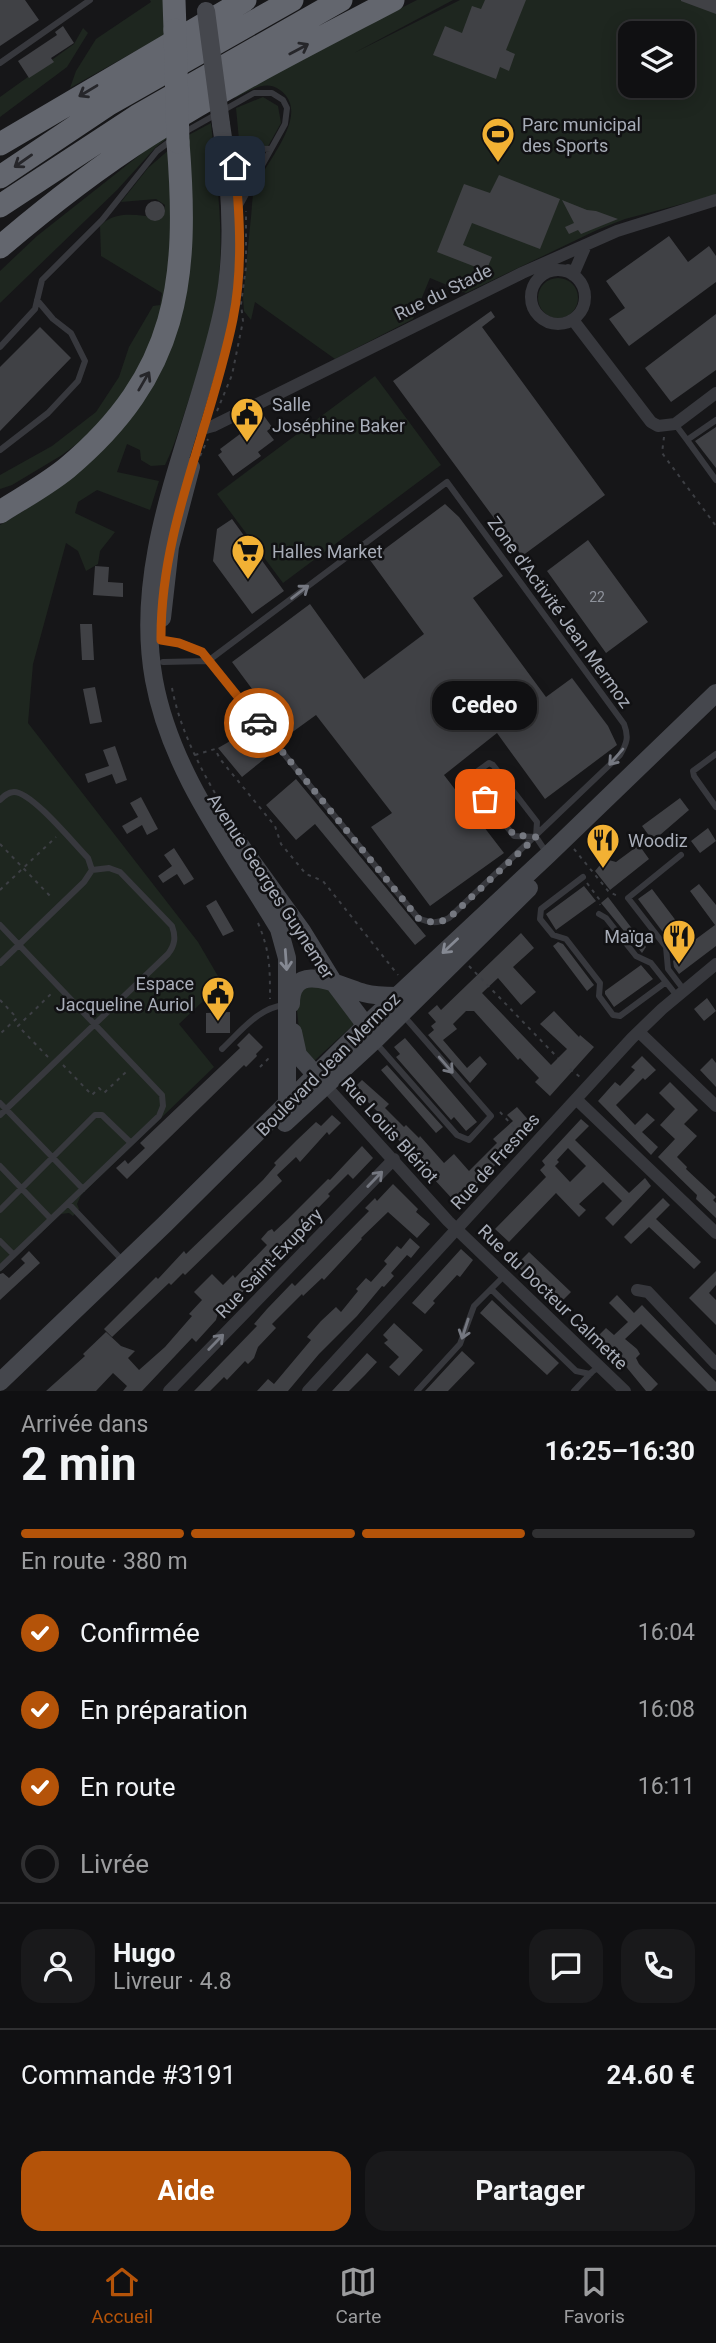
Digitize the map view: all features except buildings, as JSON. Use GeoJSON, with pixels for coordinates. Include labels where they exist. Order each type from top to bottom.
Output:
{"type":"FeatureCollection","features":[{"type":"Feature","properties":{"kind":"highway"},"geometry":{"type":"LineString","coordinates":[[0,512],[58,475],[103,435],[128,407],[142,386],[163,342],[173,308],[182,247],[174,0]]}},
{"type":"Feature","properties":{"kind":"highway"},"geometry":{"type":"LineString","coordinates":[[0,144],[245,0]]}},
{"type":"Feature","properties":{"kind":"highway"},"geometry":{"type":"LineString","coordinates":[[0,177],[109,104],[292,0]]}},
{"type":"Feature","properties":{"kind":"highway"},"geometry":{"type":"LineString","coordinates":[[0,206],[137,116],[341,0]]}},
{"type":"Feature","properties":{"kind":"highway"},"geometry":{"type":"LineString","coordinates":[[0,247],[64,195],[147,136],[219,93],[393,0]]}},
{"type":"Feature","properties":{"kind":"highway"},"geometry":{"type":"LineString","coordinates":[[0,223],[137,116]]}},
{"type":"Feature","properties":{"kind":"highway"},"geometry":{"type":"LineString","coordinates":[[0,497],[44,476],[103,435]]}},
{"type":"Feature","properties":{"kind":"main road","name":"Avenue Georges Guynemer"},"geometry":{"type":"LineString","coordinates":[[209,4],[225,119],[230,233],[227,281],[168,556],[162,603],[163,662],[181,732],[215,806],[302,931],[369,1034]]}},
{"type":"Feature","properties":{"kind":"main road","name":"Avenue Georges Guynemer"},"geometry":{"type":"LineString","coordinates":[[197,428],[216,384],[233,318],[239,276],[239,207],[233,148],[225,119]]}},
{"type":"Feature","properties":{"kind":"main road"},"geometry":{"type":"LineString","coordinates":[[161,640],[154,626],[152,577],[171,490],[197,428]]}},
{"type":"Feature","properties":{"kind":"main road","name":"Avenue Georges Guynemer"},"geometry":{"type":"LineString","coordinates":[[152,577],[150,650],[154,679],[170,735],[188,779],[281,936],[287,958],[287,1105]]}},
{"type":"Feature","properties":{"kind":"main road"},"geometry":{"type":"LineString","coordinates":[[154,679],[163,662]]}},
{"type":"Feature","properties":{"kind":"main road"},"geometry":{"type":"LineString","coordinates":[[660,754],[716,693]]}},
{"type":"Feature","properties":{"kind":"main road"},"geometry":{"type":"LineString","coordinates":[[660,754],[716,709]]}},
{"type":"Feature","properties":{"kind":"main road","name":"Boulevard Jean Mermoz"},"geometry":{"type":"LineString","coordinates":[[402,999],[460,957],[573,847],[660,754]]}},
{"type":"Feature","properties":{"kind":"main road","name":"Boulevard Jean Mermoz"},"geometry":{"type":"LineString","coordinates":[[6,1391],[548,855],[660,754]]}},
{"type":"Feature","properties":{"kind":"main road"},"geometry":{"type":"LineString","coordinates":[[320,1080],[298,1055],[285,1012],[294,987],[306,979],[334,983],[366,994],[402,999]]}},
{"type":"Feature","properties":{"kind":"main road","name":"Boulevard Jean Mermoz"},"geometry":{"type":"LineString","coordinates":[[0,1382],[287,1105],[356,1055],[369,1034]]}},
{"type":"Feature","properties":{"kind":"street","name":"Rue du Stade"},"geometry":{"type":"LineString","coordinates":[[197,428],[214,426],[522,273],[647,220],[716,200]]}},
{"type":"Feature","properties":{"kind":"street"},"geometry":{"type":"LineString","coordinates":[[573,275],[586,245]]}},
{"type":"Feature","properties":{"kind":"street"},"geometry":{"type":"LineString","coordinates":[[555,259],[573,275],[582,285],[585,297],[582,310],[573,320],[558,324],[543,319],[533,307],[532,291],[535,283],[548,272],[557,270],[573,275]]}},
{"type":"Feature","properties":{"kind":"street"},"geometry":{"type":"LineString","coordinates":[[522,273],[532,291]]}},
{"type":"Feature","properties":{"kind":"street"},"geometry":{"type":"LineString","coordinates":[[573,320],[650,422],[658,426],[670,425],[716,393]]}},
{"type":"Feature","properties":{"kind":"street","name":"Rue de Fresnes"},"geometry":{"type":"LineString","coordinates":[[308,1391],[639,1032],[716,964]]}},
{"type":"Feature","properties":{"kind":"street"},"geometry":{"type":"LineString","coordinates":[[639,1032],[716,1106]]}},
{"type":"Feature","properties":{"kind":"street","name":"Rue Louis Blériot"},"geometry":{"type":"LineString","coordinates":[[320,1080],[457,1229]]}},
{"type":"Feature","properties":{"kind":"street"},"geometry":{"type":"LineString","coordinates":[[576,1099],[716,1233]]}},
{"type":"Feature","properties":{"kind":"street","name":"Rue Saint-Exupéry"},"geometry":{"type":"LineString","coordinates":[[169,1391],[394,1159]]}},
{"type":"Feature","properties":{"kind":"street","name":"Rue du Docteur Calmette"},"geometry":{"type":"LineString","coordinates":[[457,1229],[505,1275],[595,1370],[625,1391]]}},
{"type":"Feature","properties":{"kind":"street"},"geometry":{"type":"LineString","coordinates":[[637,1290],[648,1292],[716,1364]]}},
{"type":"Feature","properties":{"kind":"lane"},"geometry":{"type":"LineString","coordinates":[[0,63],[90,0]]}},
{"type":"Feature","properties":{"kind":"lane"},"geometry":{"type":"LineString","coordinates":[[0,347],[35,309],[42,280],[102,220],[164,144],[254,93],[267,92],[280,96],[287,108],[285,124],[239,207]]}},
{"type":"Feature","properties":{"kind":"lane"},"geometry":{"type":"LineString","coordinates":[[233,148],[271,149]]}},
{"type":"Feature","properties":{"kind":"lane"},"geometry":{"type":"LineString","coordinates":[[0,450],[47,413],[78,381],[85,361],[71,333],[53,319],[37,300]]}},
{"type":"Feature","properties":{"kind":"lane"},"geometry":{"type":"LineString","coordinates":[[687,440],[716,420]]}},
{"type":"Feature","properties":{"kind":"lane"},"geometry":{"type":"LineString","coordinates":[[670,425],[687,440],[716,480]]}},
{"type":"Feature","properties":{"kind":"lane","name":"Zone d'Activité Jean Mermoz"},"geometry":{"type":"LineString","coordinates":[[161,640],[193,647],[202,652],[208,661],[418,918],[438,923],[449,918],[536,837],[620,755],[627,744],[625,724],[447,482],[208,661]]}},
{"type":"Feature","properties":{"kind":"lane"},"geometry":{"type":"LineString","coordinates":[[163,662],[208,661]]}},
{"type":"Feature","properties":{"kind":"lane"},"geometry":{"type":"LineString","coordinates":[[716,754],[693,771],[716,807]]}},
{"type":"Feature","properties":{"kind":"lane"},"geometry":{"type":"LineString","coordinates":[[536,837],[514,835],[470,780],[471,775],[489,763],[494,765],[537,822],[536,837],[548,855]]}},
{"type":"Feature","properties":{"kind":"lane"},"geometry":{"type":"LineString","coordinates":[[0,800],[13,792],[23,794],[88,858],[92,870],[85,882],[0,963]]}},
{"type":"Feature","properties":{"kind":"lane"},"geometry":{"type":"LineString","coordinates":[[681,855],[628,898],[666,947],[668,969],[681,993]]}},
{"type":"Feature","properties":{"kind":"lane"},"geometry":{"type":"LineString","coordinates":[[0,1115],[167,954],[175,939],[172,926],[120,872],[109,868],[92,870]]}},
{"type":"Feature","properties":{"kind":"lane"},"geometry":{"type":"LineString","coordinates":[[583,877],[541,909],[540,919],[553,935],[566,939],[600,983],[599,996],[613,1015],[620,1016],[666,982]]}},
{"type":"Feature","properties":{"kind":"lane"},"geometry":{"type":"LineString","coordinates":[[601,915],[636,956],[651,963],[666,982],[681,993]]}},
{"type":"Feature","properties":{"kind":"lane"},"geometry":{"type":"LineString","coordinates":[[0,925],[134,1064],[162,1095],[164,1101],[159,1116],[0,1268]]}},
{"type":"Feature","properties":{"kind":"lane"},"geometry":{"type":"LineString","coordinates":[[369,1034],[457,1135],[469,1140],[491,1116],[402,999]]}},
{"type":"Feature","properties":{"kind":"lane"},"geometry":{"type":"LineString","coordinates":[[222,1049],[256,1017],[285,1012]]}},
{"type":"Feature","properties":{"kind":"lane"},"geometry":{"type":"LineString","coordinates":[[0,1103],[83,1189]]}},
{"type":"Feature","properties":{"kind":"lane"},"geometry":{"type":"LineString","coordinates":[[0,1210],[98,1114],[131,1143]]}},
{"type":"Feature","properties":{"kind":"lane"},"geometry":{"type":"LineString","coordinates":[[0,1166],[51,1219]]}},
{"type":"Feature","properties":{"kind":"lane"},"geometry":{"type":"LineString","coordinates":[[68,1203],[125,1262]]}},
{"type":"Feature","properties":{"kind":"lane"},"geometry":{"type":"LineString","coordinates":[[0,1241],[14,1255]]}},
{"type":"Feature","properties":{"kind":"lane"},"geometry":{"type":"LineString","coordinates":[[417,1391],[460,1344],[474,1306],[505,1275]]}},
{"type":"Feature","properties":{"kind":"lane"},"geometry":{"type":"LineString","coordinates":[[491,1289],[576,1371],[595,1370]]}},
{"type":"Feature","properties":{"kind":"lane"},"geometry":{"type":"LineString","coordinates":[[575,1391],[595,1370]]}},
{"type":"Feature","properties":{"kind":"path"},"geometry":{"type":"LineString","coordinates":[[670,425],[662,453],[716,526]]}},
{"type":"Feature","properties":{"kind":"path"},"geometry":{"type":"LineString","coordinates":[[195,755],[215,749],[220,759],[275,826],[281,844],[306,874],[323,881],[402,999]]}},
{"type":"Feature","properties":{"kind":"path"},"geometry":{"type":"LineString","coordinates":[[0,891],[61,831]]}},
{"type":"Feature","properties":{"kind":"path"},"geometry":{"type":"LineString","coordinates":[[0,844],[60,906]]}},
{"type":"Feature","properties":{"kind":"path"},"geometry":{"type":"LineString","coordinates":[[573,847],[609,892],[616,897],[628,898]]}},
{"type":"Feature","properties":{"kind":"path"},"geometry":{"type":"LineString","coordinates":[[583,877],[599,899],[601,915]]}},
{"type":"Feature","properties":{"kind":"path"},"geometry":{"type":"LineString","coordinates":[[256,920],[268,946],[285,1012]]}},
{"type":"Feature","properties":{"kind":"path"},"geometry":{"type":"LineString","coordinates":[[460,957],[558,1058]]}},
{"type":"Feature","properties":{"kind":"path"},"geometry":{"type":"LineString","coordinates":[[18,1026],[59,986]]}},
{"type":"Feature","properties":{"kind":"path"},"geometry":{"type":"LineString","coordinates":[[0,1000],[21,1022]]}},
{"type":"Feature","properties":{"kind":"path"},"geometry":{"type":"LineString","coordinates":[[0,1034],[17,1018]]}},
{"type":"Feature","properties":{"kind":"path"},"geometry":{"type":"LineString","coordinates":[[13,1021],[92,1095],[99,1088],[104,1093],[134,1064]]}},
{"type":"Feature","properties":{"kind":"path"},"geometry":{"type":"LineString","coordinates":[[260,1067],[274,1057]]}},
{"type":"Feature","properties":{"kind":"path"},"geometry":{"type":"LineString","coordinates":[[491,1116],[498,1110],[532,1147]]}},
{"type":"Feature","properties":{"kind":"shaded area"},"geometry":{"type":"Polygon","coordinates":[[[150,0],[167,0],[166,34],[70,88],[76,71],[96,39],[151,2],[150,0]]]}},
{"type":"Feature","properties":{"kind":"shaded area","name":"Parc municipal des Sports"},"geometry":{"type":"Polygon","coordinates":[[[417,0],[453,0],[354,53],[460,0],[716,0],[716,195],[625,219],[466,293],[430,278],[413,319],[335,359],[255,302],[251,320],[244,311],[254,190],[283,139],[291,112],[289,100],[274,87],[257,87],[235,98],[233,93],[417,0]]]}},
{"type":"Feature","properties":{"kind":"shaded area"},"geometry":{"type":"Polygon","coordinates":[[[83,28],[88,33],[67,67],[0,117],[0,97],[74,44],[83,28]]]}},
{"type":"Feature","properties":{"kind":"shaded area"},"geometry":{"type":"Polygon","coordinates":[[[263,97],[278,106],[281,123],[247,184],[243,182],[236,108],[263,97]]]}},
{"type":"Feature","properties":{"kind":"shaded area"},"geometry":{"type":"Polygon","coordinates":[[[211,123],[221,239],[215,307],[199,367],[176,440],[165,465],[151,466],[141,460],[140,450],[127,444],[117,472],[159,481],[150,510],[97,490],[78,502],[75,513],[115,532],[100,551],[98,564],[86,571],[78,551],[66,543],[33,664],[28,723],[198,942],[222,983],[179,1024],[214,1067],[81,1195],[77,1204],[79,1209],[73,1216],[69,1213],[61,1214],[0,1272],[0,525],[33,505],[82,464],[182,311],[190,264],[185,137],[211,123]]]}},
{"type":"Feature","properties":{"kind":"shaded area"},"geometry":{"type":"Polygon","coordinates":[[[170,131],[170,136],[156,147],[117,190],[0,303],[0,271],[37,236],[170,131]]]}},
{"type":"Feature","properties":{"kind":"shaded area"},"geometry":{"type":"Polygon","coordinates":[[[171,148],[175,191],[167,309],[138,376],[99,427],[62,455],[12,485],[0,489],[0,475],[52,446],[96,412],[119,377],[129,347],[153,306],[160,305],[162,293],[101,256],[100,226],[120,216],[158,218],[163,214],[165,205],[156,199],[121,202],[148,168],[171,148]]]}},
{"type":"Feature","properties":{"kind":"shaded area"},"geometry":{"type":"Polygon","coordinates":[[[558,278],[566,279],[572,284],[577,290],[577,306],[572,312],[566,317],[558,318],[550,317],[544,312],[539,306],[538,298],[539,290],[544,284],[550,279],[558,278]]]}},
{"type":"Feature","properties":{"kind":"shaded area"},"geometry":{"type":"Polygon","coordinates":[[[375,376],[441,465],[283,583],[217,494],[375,376]]]}},
{"type":"Feature","properties":{"kind":"shaded area"},"geometry":{"type":"Polygon","coordinates":[[[321,985],[346,1007],[353,1025],[313,1062],[301,1050],[296,1000],[298,990],[321,985]]]}},
{"type":"Feature","properties":{"kind":"way so far"},"geometry":{"type":"LineString","coordinates":[[259,723],[418,918],[428,922],[438,923],[449,918],[536,837],[514,835],[485,799]]}},
{"type":"Feature","properties":{"kind":"place","name":"Parc municipal des Sports"},"geometry":{"type":"Point","coordinates":[498,164]}},
{"type":"Feature","properties":{"kind":"place","name":"Salle Joséphine Baker"},"geometry":{"type":"Point","coordinates":[247,444]}},
{"type":"Feature","properties":{"kind":"place","name":"Halles Market"},"geometry":{"type":"Point","coordinates":[248,581]}},
{"type":"Feature","properties":{"kind":"place","name":"Cedeo"},"geometry":{"type":"Point","coordinates":[485,799]}},
{"type":"Feature","properties":{"kind":"place","name":"Woodiz"},"geometry":{"type":"Point","coordinates":[603,870]}},
{"type":"Feature","properties":{"kind":"place","name":"Maïga"},"geometry":{"type":"Point","coordinates":[679,966]}},
{"type":"Feature","properties":{"kind":"place","name":"Espace Jacqueline Auriol"},"geometry":{"type":"Point","coordinates":[218,1023]}},
{"type":"Feature","properties":{"kind":"route"},"geometry":{"type":"LineString","coordinates":[[235,166],[239,207],[239,276],[233,318],[175,523],[162,603],[161,640],[193,647],[202,652],[259,723]]}}]}
